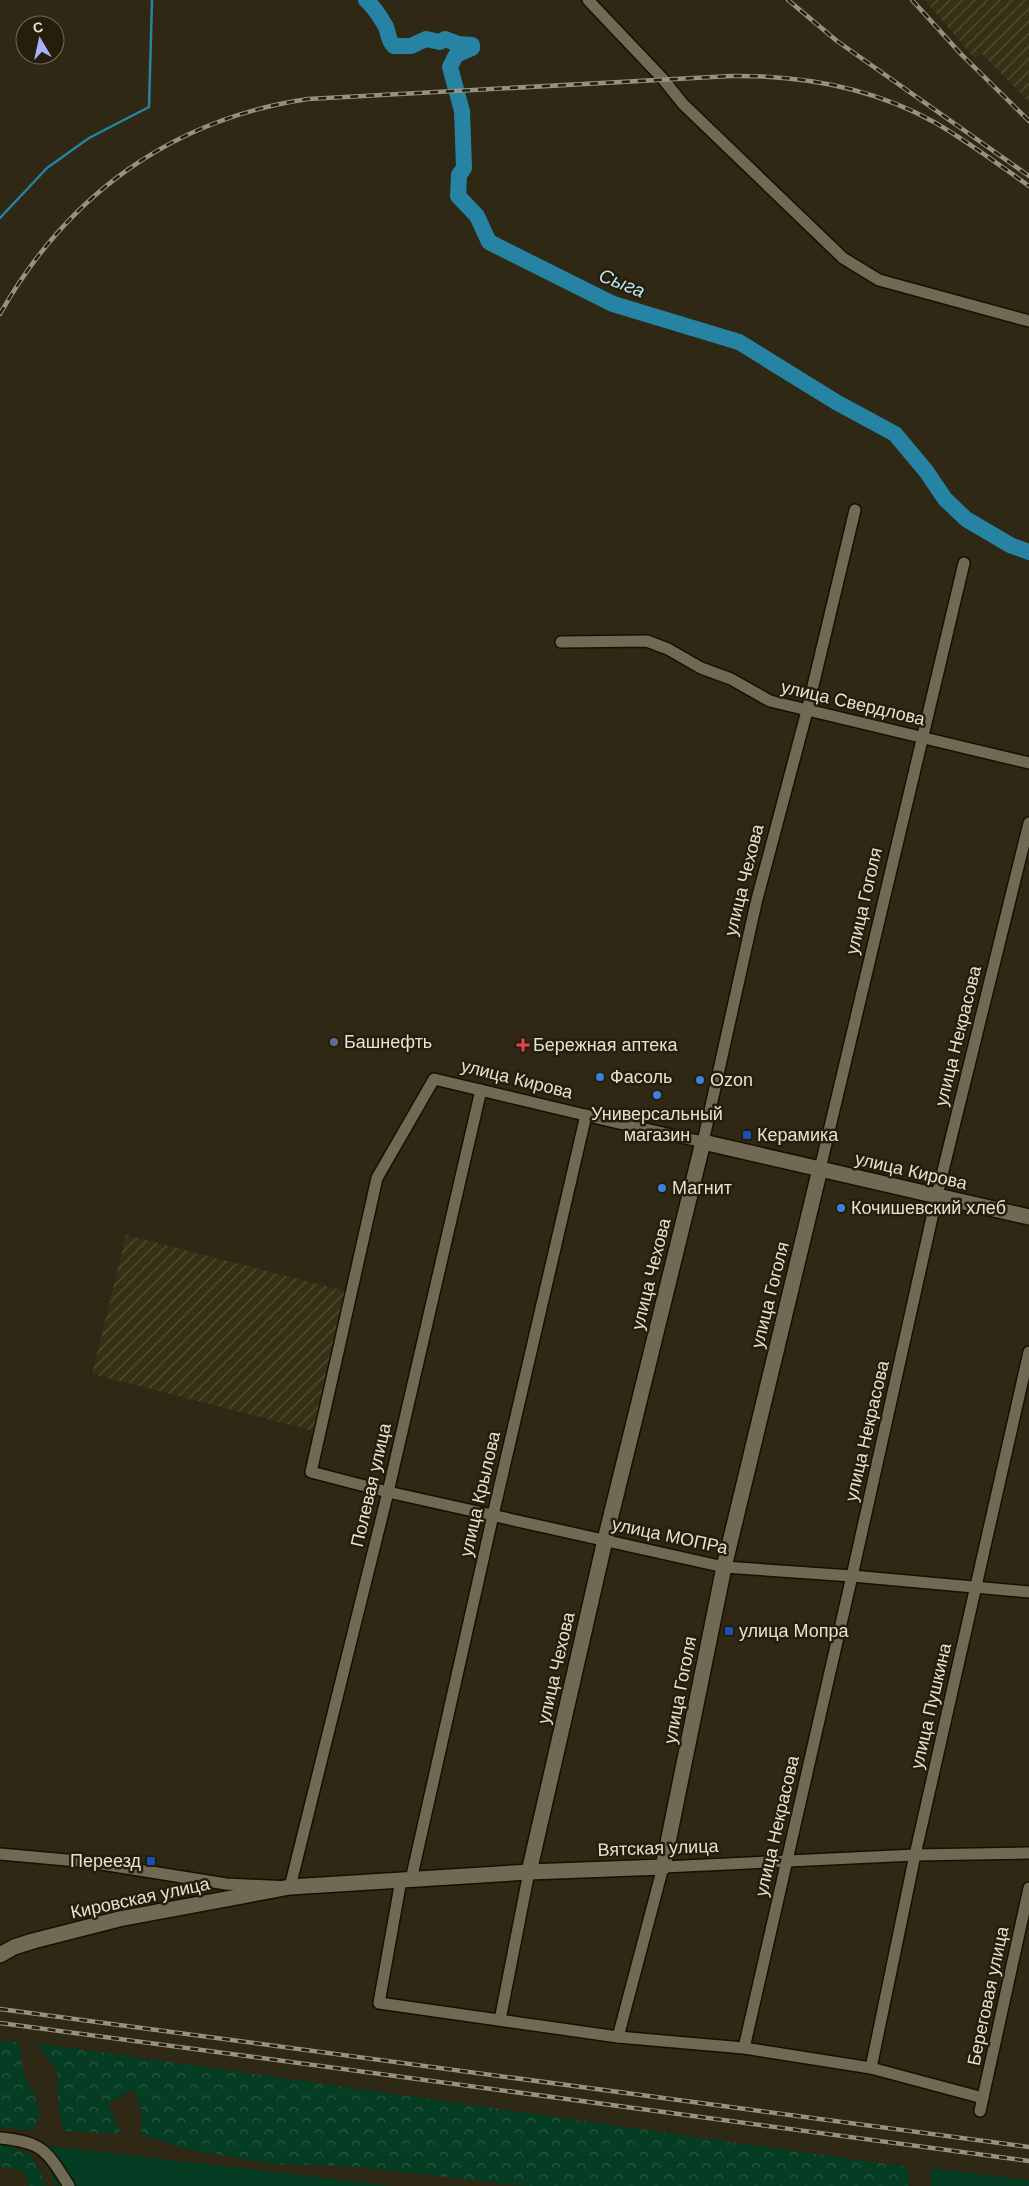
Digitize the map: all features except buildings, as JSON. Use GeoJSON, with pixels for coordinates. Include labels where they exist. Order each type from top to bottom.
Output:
{"type":"FeatureCollection","features":[{"type":"Feature","properties":{"kind":"main road","name":"улица Кирова"},"geometry":{"type":"LineString","coordinates":[[703,1142],[1029,1217]]}},
{"type":"Feature","properties":{"kind":"main road","name":"улица Чехова"},"geometry":{"type":"LineString","coordinates":[[529,1872],[605,1540],[703,1142]]}},
{"type":"Feature","properties":{"kind":"main road","name":"улица Гоголя"},"geometry":{"type":"LineString","coordinates":[[663,1867],[724,1567],[820,1169]]}},
{"type":"Feature","properties":{"kind":"main road","name":"Вятская улица"},"geometry":{"type":"LineString","coordinates":[[290,1887],[529,1872],[663,1867]]}},
{"type":"Feature","properties":{"kind":"main road","name":"Кировская улица"},"geometry":{"type":"LineString","coordinates":[[0,1955],[14,1946],[119,1919],[290,1887]]}},
{"type":"Feature","properties":{"kind":"street"},"geometry":{"type":"LineString","coordinates":[[588,0],[663,79],[683,104],[843,258],[879,280],[1029,322]]}},
{"type":"Feature","properties":{"kind":"street","name":"улица Чехова"},"geometry":{"type":"LineString","coordinates":[[703,1142],[756,903],[807,711],[855,510]]}},
{"type":"Feature","properties":{"kind":"street","name":"улица Гоголя"},"geometry":{"type":"LineString","coordinates":[[820,1169],[921,737],[964,563]]}},
{"type":"Feature","properties":{"kind":"street","name":"улица Свердлова"},"geometry":{"type":"LineString","coordinates":[[561,642],[647,641],[668,649],[701,668],[731,679],[770,701],[1029,763]]}},
{"type":"Feature","properties":{"kind":"street","name":"улица Некрасова"},"geometry":{"type":"LineString","coordinates":[[744,2048],[937,1195],[1029,823]]}},
{"type":"Feature","properties":{"kind":"street","name":"улица Кирова"},"geometry":{"type":"LineString","coordinates":[[311,1472],[377,1178],[434,1079],[703,1142]]}},
{"type":"Feature","properties":{"kind":"street","name":"Полевая улица"},"geometry":{"type":"LineString","coordinates":[[290,1887],[388,1492],[481,1090]]}},
{"type":"Feature","properties":{"kind":"street","name":"улица Крылова"},"geometry":{"type":"LineString","coordinates":[[500,2020],[379,2003],[406,1880],[586,1116]]}},
{"type":"Feature","properties":{"kind":"street","name":"улица Пушкина"},"geometry":{"type":"LineString","coordinates":[[871,2068],[915,1855],[1029,1352]]}},
{"type":"Feature","properties":{"kind":"street","name":"улица МОПРа"},"geometry":{"type":"LineString","coordinates":[[311,1472],[388,1492],[724,1567],[1029,1592]]}},
{"type":"Feature","properties":{"kind":"street","name":"Вятская улица"},"geometry":{"type":"LineString","coordinates":[[663,1867],[915,1855],[1029,1853]]}},
{"type":"Feature","properties":{"kind":"street"},"geometry":{"type":"LineString","coordinates":[[0,1854],[98,1863],[226,1884],[290,1887]]}},
{"type":"Feature","properties":{"kind":"street","name":"улица Гоголя"},"geometry":{"type":"LineString","coordinates":[[618,2037],[663,1867]]}},
{"type":"Feature","properties":{"kind":"street","name":"улица Чехова"},"geometry":{"type":"LineString","coordinates":[[500,2020],[529,1872]]}},
{"type":"Feature","properties":{"kind":"street","name":"Береговая улица"},"geometry":{"type":"LineString","coordinates":[[980,2111],[1029,1888]]}},
{"type":"Feature","properties":{"kind":"street"},"geometry":{"type":"LineString","coordinates":[[500,2020],[618,2037],[744,2048],[871,2068],[983,2098]]}},
{"type":"Feature","properties":{"kind":"street"},"geometry":{"type":"LineString","coordinates":[[0,2138],[20,2140],[42,2149],[69,2186]]}},
{"type":"Feature","properties":{"kind":"shaded area"},"geometry":{"type":"Polygon","coordinates":[[[925,0],[1029,0],[1029,102],[982,54],[975,59],[925,0]]]}},
{"type":"Feature","properties":{"kind":"shaded area"},"geometry":{"type":"Polygon","coordinates":[[[126,1235],[345,1291],[314,1431],[92,1374],[126,1235]]]}},
{"type":"Feature","properties":{"kind":"green space"},"geometry":{"type":"Polygon","coordinates":[[[0,2042],[19,2042],[24,2076],[34,2093],[40,2113],[34,2131],[0,2127],[0,2042]]]}},
{"type":"Feature","properties":{"kind":"green space"},"geometry":{"type":"Polygon","coordinates":[[[36,2043],[907,2167],[910,2186],[529,2186],[349,2166],[274,2164],[191,2150],[141,2135],[142,2110],[133,2089],[108,2104],[121,2134],[63,2131],[58,2104],[57,2071],[36,2043]]]}},
{"type":"Feature","properties":{"kind":"green space"},"geometry":{"type":"Polygon","coordinates":[[[0,2145],[13,2147],[32,2155],[47,2186],[28,2186],[29,2183],[21,2170],[0,2167],[0,2145]]]}},
{"type":"Feature","properties":{"kind":"green space"},"geometry":{"type":"Polygon","coordinates":[[[40,2145],[393,2186],[56,2186],[40,2145]]]}},
{"type":"Feature","properties":{"kind":"green space"},"geometry":{"type":"Polygon","coordinates":[[[930,2168],[1029,2180],[1029,2186],[931,2186],[930,2168]]]}},
{"type":"Feature","properties":{"kind":"waterway"},"geometry":{"type":"LineString","coordinates":[[0,218],[47,168],[89,138],[149,107],[152,0]]}},
{"type":"Feature","properties":{"kind":"waterway","name":"Сыга"},"geometry":{"type":"LineString","coordinates":[[366,0],[382,20],[394,46],[411,46],[426,39],[440,42],[445,39],[458,44],[472,45],[472,48],[456,55],[450,67],[462,111],[464,168],[459,175],[458,196],[477,216],[489,242],[613,304],[739,342],[836,402],[895,434],[926,471],[945,499],[966,519],[1010,545],[1029,552]]}},
{"type":"Feature","properties":{"kind":"railway"},"geometry":{"type":"LineString","coordinates":[[788,0],[837,41],[1029,176]]}},
{"type":"Feature","properties":{"kind":"railway"},"geometry":{"type":"LineString","coordinates":[[912,0],[961,54],[1029,121]]}},
{"type":"Feature","properties":{"kind":"railway"},"geometry":{"type":"LineString","coordinates":[[0,314],[27,271],[57,233],[91,199],[128,169],[168,144],[212,124],[258,109],[308,99],[731,76],[758,76],[810,81],[861,92],[910,110],[958,137],[1029,186]]}},
{"type":"Feature","properties":{"kind":"railway"},"geometry":{"type":"LineString","coordinates":[[0,2009],[1029,2147]]}},
{"type":"Feature","properties":{"kind":"railway"},"geometry":{"type":"LineString","coordinates":[[0,2023],[1029,2161]]}},
{"type":"Feature","properties":{"kind":"place","name":"Башнефть"},"geometry":{"type":"Point","coordinates":[334,1042]}},
{"type":"Feature","properties":{"kind":"place","name":"Бережная аптека"},"geometry":{"type":"Point","coordinates":[523,1045]}},
{"type":"Feature","properties":{"kind":"place","name":"Фасоль"},"geometry":{"type":"Point","coordinates":[600,1077]}},
{"type":"Feature","properties":{"kind":"place","name":"Ozon"},"geometry":{"type":"Point","coordinates":[700,1080]}},
{"type":"Feature","properties":{"kind":"place","name":"Универсальный магазин"},"geometry":{"type":"Point","coordinates":[657,1095]}},
{"type":"Feature","properties":{"kind":"place","name":"Керамика"},"geometry":{"type":"Point","coordinates":[747,1135]}},
{"type":"Feature","properties":{"kind":"place","name":"Магнит"},"geometry":{"type":"Point","coordinates":[662,1188]}},
{"type":"Feature","properties":{"kind":"place","name":"Кочишевский хлеб"},"geometry":{"type":"Point","coordinates":[841,1208]}},
{"type":"Feature","properties":{"kind":"place","name":"улица Мопра"},"geometry":{"type":"Point","coordinates":[729,1631]}},
{"type":"Feature","properties":{"kind":"place","name":"Переезд"},"geometry":{"type":"Point","coordinates":[151,1861]}}]}
